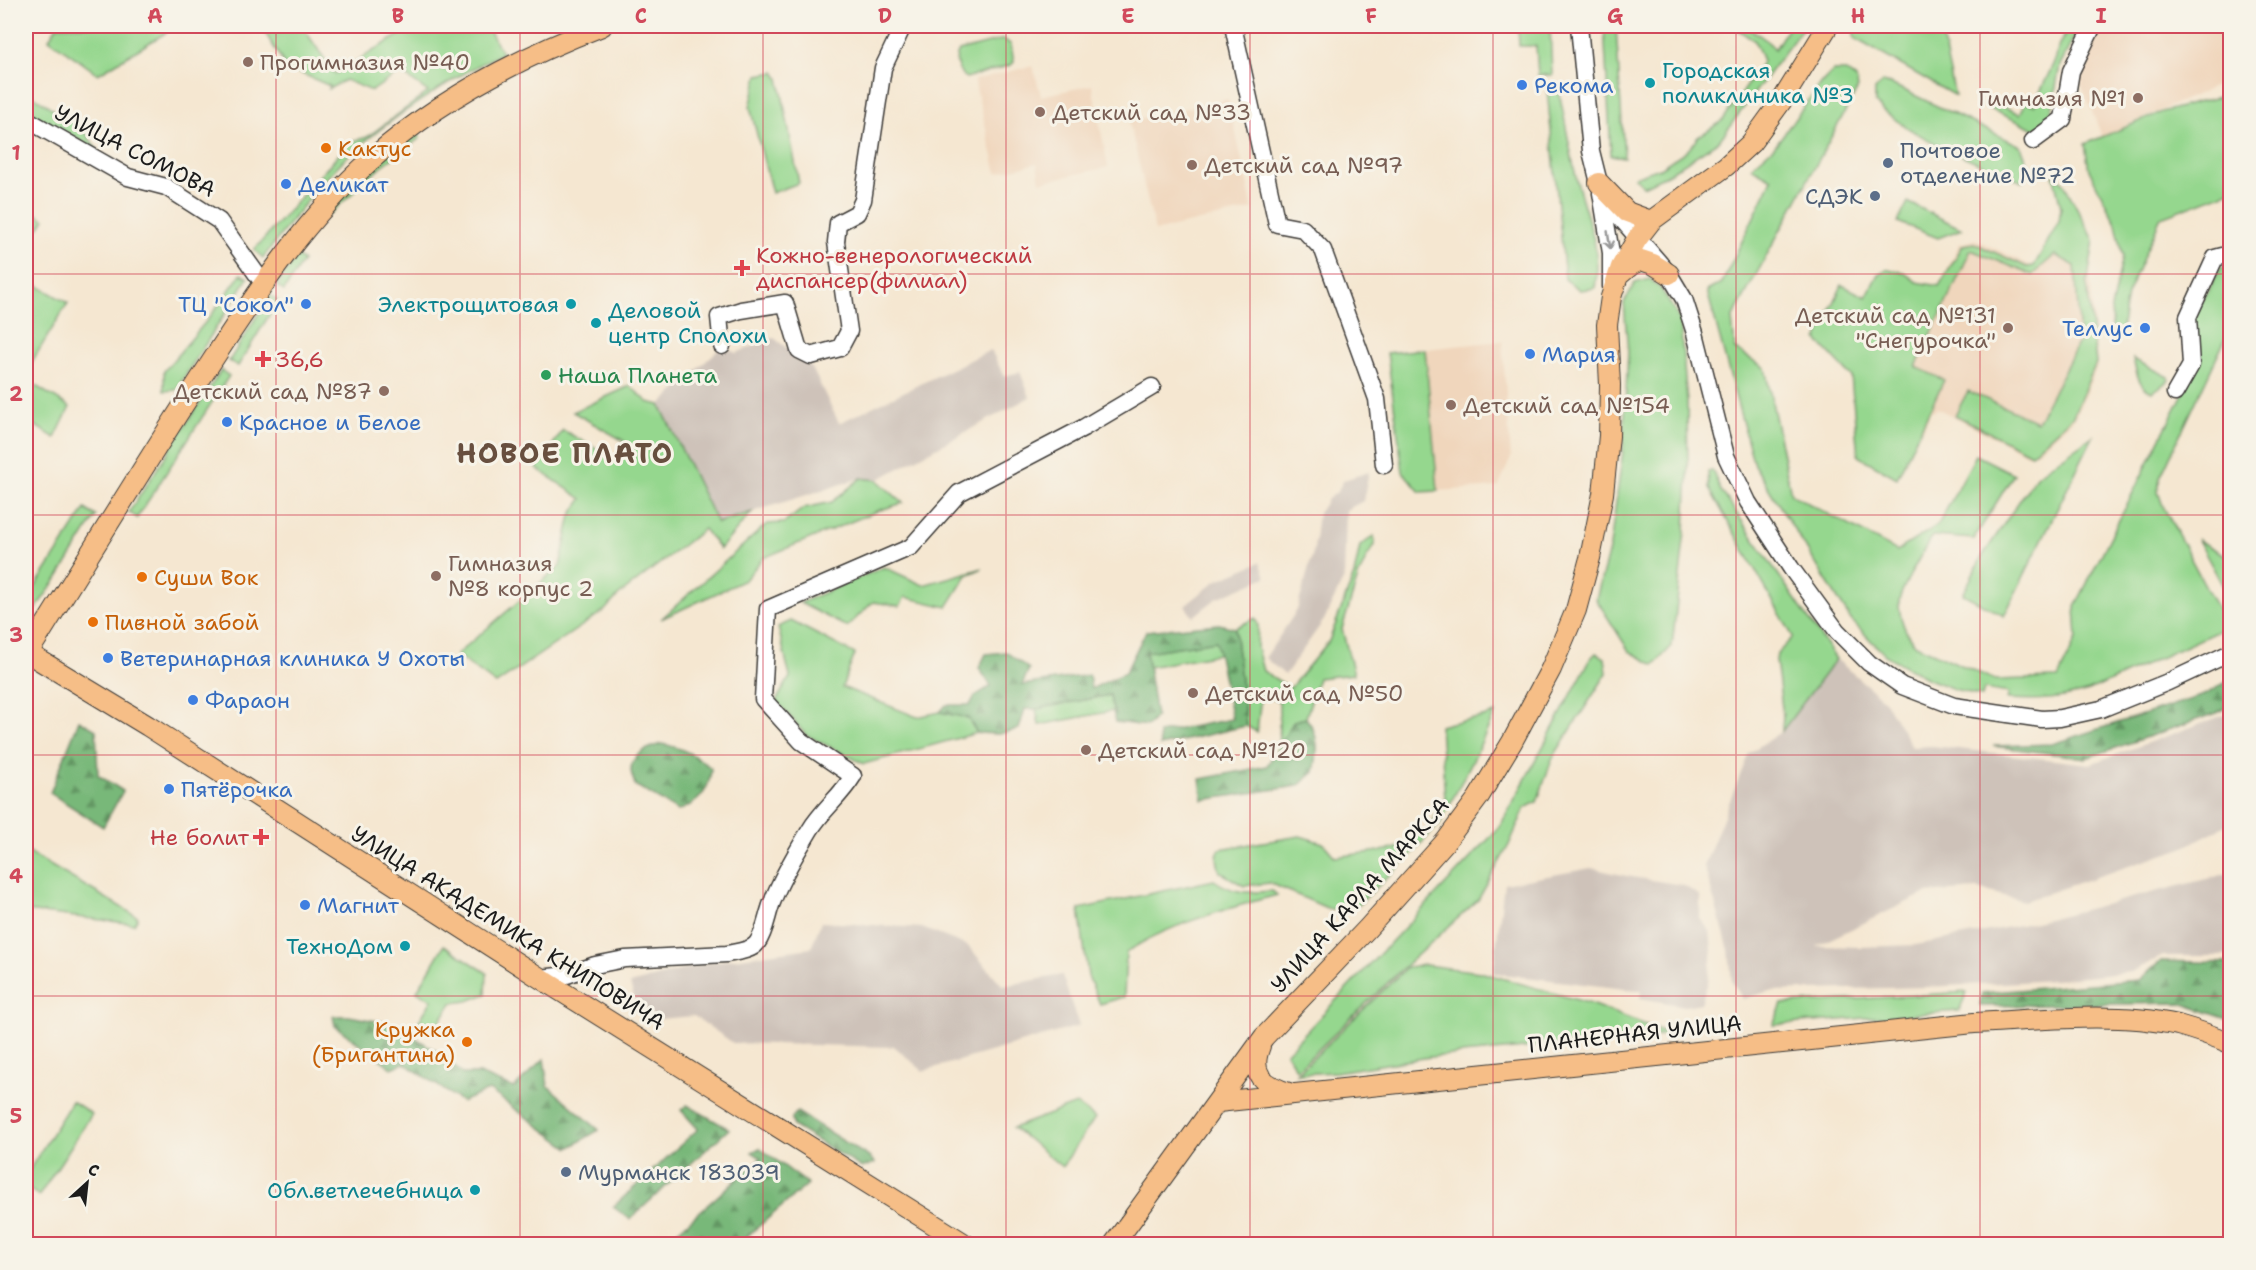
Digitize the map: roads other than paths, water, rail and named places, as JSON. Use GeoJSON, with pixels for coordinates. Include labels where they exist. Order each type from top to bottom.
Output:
{"type":"FeatureCollection","features":[{"type":"Feature","properties":{"kind":"main road"},"geometry":{"type":"LineString","coordinates":[[26,654],[161,439],[264,283],[303,230],[357,172],[410,129],[474,86],[566,39],[602,26]]}},
{"type":"Feature","properties":{"kind":"main road","name":"УЛИЦА КАРЛА МАРКСА"},"geometry":{"type":"LineString","coordinates":[[1218,1102],[1264,1037],[1410,881],[1463,819],[1512,742],[1551,669],[1576,610],[1590,558],[1603,494],[1609,436],[1610,385],[1607,326],[1611,297],[1617,277],[1637,238],[1651,221],[1726,166],[1751,143],[1783,99],[1828,26]]}},
{"type":"Feature","properties":{"kind":"main road"},"geometry":{"type":"LineString","coordinates":[[1599,183],[1627,212],[1651,221]]}},
{"type":"Feature","properties":{"kind":"main road"},"geometry":{"type":"LineString","coordinates":[[1617,277],[1630,265],[1641,260],[1666,270]]}},
{"type":"Feature","properties":{"kind":"main road","name":"УЛИЦА АКАДЕМИКА КНИПОВИЧА"},"geometry":{"type":"LineString","coordinates":[[26,654],[148,726],[540,978],[965,1245]]}},
{"type":"Feature","properties":{"kind":"main road","name":"ПЛАНЕРНАЯ УЛИЦА"},"geometry":{"type":"LineString","coordinates":[[1218,1102],[1974,1023],[2057,1018],[2155,1021],[2195,1030],[2230,1043]]}},
{"type":"Feature","properties":{"kind":"main road"},"geometry":{"type":"LineString","coordinates":[[1264,1037],[1255,1062],[1260,1077],[1268,1085],[1284,1094]]}},
{"type":"Feature","properties":{"kind":"main road"},"geometry":{"type":"LineString","coordinates":[[1246,1062],[1244,1072],[1249,1082],[1262,1093],[1284,1094]]}},
{"type":"Feature","properties":{"kind":"main road"},"geometry":{"type":"LineString","coordinates":[[1114,1245],[1218,1102]]}},
{"type":"Feature","properties":{"kind":"street"},"geometry":{"type":"LineString","coordinates":[[722,346],[719,317],[760,306],[784,303],[799,350],[811,356],[840,348],[849,331],[836,242],[838,223],[856,213],[863,200],[883,68],[903,26]]}},
{"type":"Feature","properties":{"kind":"street"},"geometry":{"type":"LineString","coordinates":[[1233,26],[1277,224],[1303,229],[1323,250],[1377,399],[1384,465]]}},
{"type":"Feature","properties":{"kind":"street"},"geometry":{"type":"LineString","coordinates":[[1579,26],[1591,151],[1611,253],[1611,297]]}},
{"type":"Feature","properties":{"kind":"street"},"geometry":{"type":"LineString","coordinates":[[2033,141],[2063,119],[2071,71],[2093,26]]}},
{"type":"Feature","properties":{"kind":"street","name":"УЛИЦА СОМОВА"},"geometry":{"type":"LineString","coordinates":[[26,119],[128,177],[166,187],[219,221],[264,283]]}},
{"type":"Feature","properties":{"kind":"street"},"geometry":{"type":"LineString","coordinates":[[1599,183],[1618,215],[1666,270],[1689,311],[1718,433],[1740,487],[1791,568],[1837,630],[1869,663],[1920,695],[1954,706],[2042,719],[2061,718],[2101,709],[2168,682],[2230,653]]}},
{"type":"Feature","properties":{"kind":"street"},"geometry":{"type":"LineString","coordinates":[[2175,393],[2191,365],[2188,316],[2214,258],[2230,254]]}},
{"type":"Feature","properties":{"kind":"street"},"geometry":{"type":"LineString","coordinates":[[540,978],[567,975],[595,965],[625,959],[727,954],[756,945],[774,898],[811,829],[824,809],[845,790],[853,776],[801,741],[763,699],[768,609],[911,547],[959,493],[1083,428],[1152,387]]}},
{"type":"Feature","properties":{"kind":"place","name":"Прогимназия №40"},"geometry":{"type":"Point","coordinates":[248,62]}},
{"type":"Feature","properties":{"kind":"place","name":"Городская поликлиника №3"},"geometry":{"type":"Point","coordinates":[1650,83]}},
{"type":"Feature","properties":{"kind":"place","name":"Рекома"},"geometry":{"type":"Point","coordinates":[1522,85]}},
{"type":"Feature","properties":{"kind":"place","name":"Гимназия №1"},"geometry":{"type":"Point","coordinates":[2138,98]}},
{"type":"Feature","properties":{"kind":"place","name":"Детский сад №33"},"geometry":{"type":"Point","coordinates":[1040,112]}},
{"type":"Feature","properties":{"kind":"place","name":"Кактус"},"geometry":{"type":"Point","coordinates":[326,148]}},
{"type":"Feature","properties":{"kind":"place","name":"Почтовое отделение №72"},"geometry":{"type":"Point","coordinates":[1888,163]}},
{"type":"Feature","properties":{"kind":"place","name":"Детский сад №97"},"geometry":{"type":"Point","coordinates":[1192,165]}},
{"type":"Feature","properties":{"kind":"place","name":"Деликат"},"geometry":{"type":"Point","coordinates":[286,184]}},
{"type":"Feature","properties":{"kind":"place","name":"СДЭК"},"geometry":{"type":"Point","coordinates":[1875,196]}},
{"type":"Feature","properties":{"kind":"place","name":"Кожно-венерологический диспансер(филиал)"},"geometry":{"type":"Point","coordinates":[742,268]}},
{"type":"Feature","properties":{"kind":"place","name":"ТЦ \"Сокол\""},"geometry":{"type":"Point","coordinates":[306,304]}},
{"type":"Feature","properties":{"kind":"place","name":"Электрощитовая"},"geometry":{"type":"Point","coordinates":[571,304]}},
{"type":"Feature","properties":{"kind":"place","name":"Деловой центр Сполохи"},"geometry":{"type":"Point","coordinates":[596,323]}},
{"type":"Feature","properties":{"kind":"place","name":"Детский сад №131 \"Снегурочка\""},"geometry":{"type":"Point","coordinates":[2008,328]}},
{"type":"Feature","properties":{"kind":"place","name":"Теллус"},"geometry":{"type":"Point","coordinates":[2145,328]}},
{"type":"Feature","properties":{"kind":"place","name":"Мария"},"geometry":{"type":"Point","coordinates":[1530,354]}},
{"type":"Feature","properties":{"kind":"place","name":"36,6"},"geometry":{"type":"Point","coordinates":[263,359]}},
{"type":"Feature","properties":{"kind":"place","name":"Наша Планета"},"geometry":{"type":"Point","coordinates":[546,375]}},
{"type":"Feature","properties":{"kind":"place","name":"Детский сад №87"},"geometry":{"type":"Point","coordinates":[384,391]}},
{"type":"Feature","properties":{"kind":"place","name":"Детский сад №154"},"geometry":{"type":"Point","coordinates":[1451,405]}},
{"type":"Feature","properties":{"kind":"place","name":"Красное и Белое"},"geometry":{"type":"Point","coordinates":[227,422]}},
{"type":"Feature","properties":{"kind":"place","name":"Гимназия №8 корпус 2"},"geometry":{"type":"Point","coordinates":[436,576]}},
{"type":"Feature","properties":{"kind":"place","name":"Суши Вок"},"geometry":{"type":"Point","coordinates":[142,577]}},
{"type":"Feature","properties":{"kind":"place","name":"Пивной забой"},"geometry":{"type":"Point","coordinates":[93,622]}},
{"type":"Feature","properties":{"kind":"place","name":"Ветеринарная клиника У Охоты"},"geometry":{"type":"Point","coordinates":[108,658]}},
{"type":"Feature","properties":{"kind":"place","name":"Детский сад №50"},"geometry":{"type":"Point","coordinates":[1193,693]}},
{"type":"Feature","properties":{"kind":"place","name":"Фараон"},"geometry":{"type":"Point","coordinates":[193,700]}},
{"type":"Feature","properties":{"kind":"place","name":"Детский сад №120"},"geometry":{"type":"Point","coordinates":[1086,750]}},
{"type":"Feature","properties":{"kind":"place","name":"Пятёрочка"},"geometry":{"type":"Point","coordinates":[169,789]}},
{"type":"Feature","properties":{"kind":"place","name":"Не болит"},"geometry":{"type":"Point","coordinates":[261,837]}},
{"type":"Feature","properties":{"kind":"place","name":"Магнит"},"geometry":{"type":"Point","coordinates":[305,905]}},
{"type":"Feature","properties":{"kind":"place","name":"ТехноДом"},"geometry":{"type":"Point","coordinates":[405,946]}},
{"type":"Feature","properties":{"kind":"place","name":"Кружка (Бригантина)"},"geometry":{"type":"Point","coordinates":[467,1042]}},
{"type":"Feature","properties":{"kind":"place","name":"Мурманск 183039"},"geometry":{"type":"Point","coordinates":[566,1172]}},
{"type":"Feature","properties":{"kind":"place","name":"Обл.ветлечебница"},"geometry":{"type":"Point","coordinates":[475,1190]}},
{"type":"Feature","properties":{"kind":"district","name":"НОВОЕ ПЛАТО"},"geometry":{"type":"Point","coordinates":[565,453]}}]}
